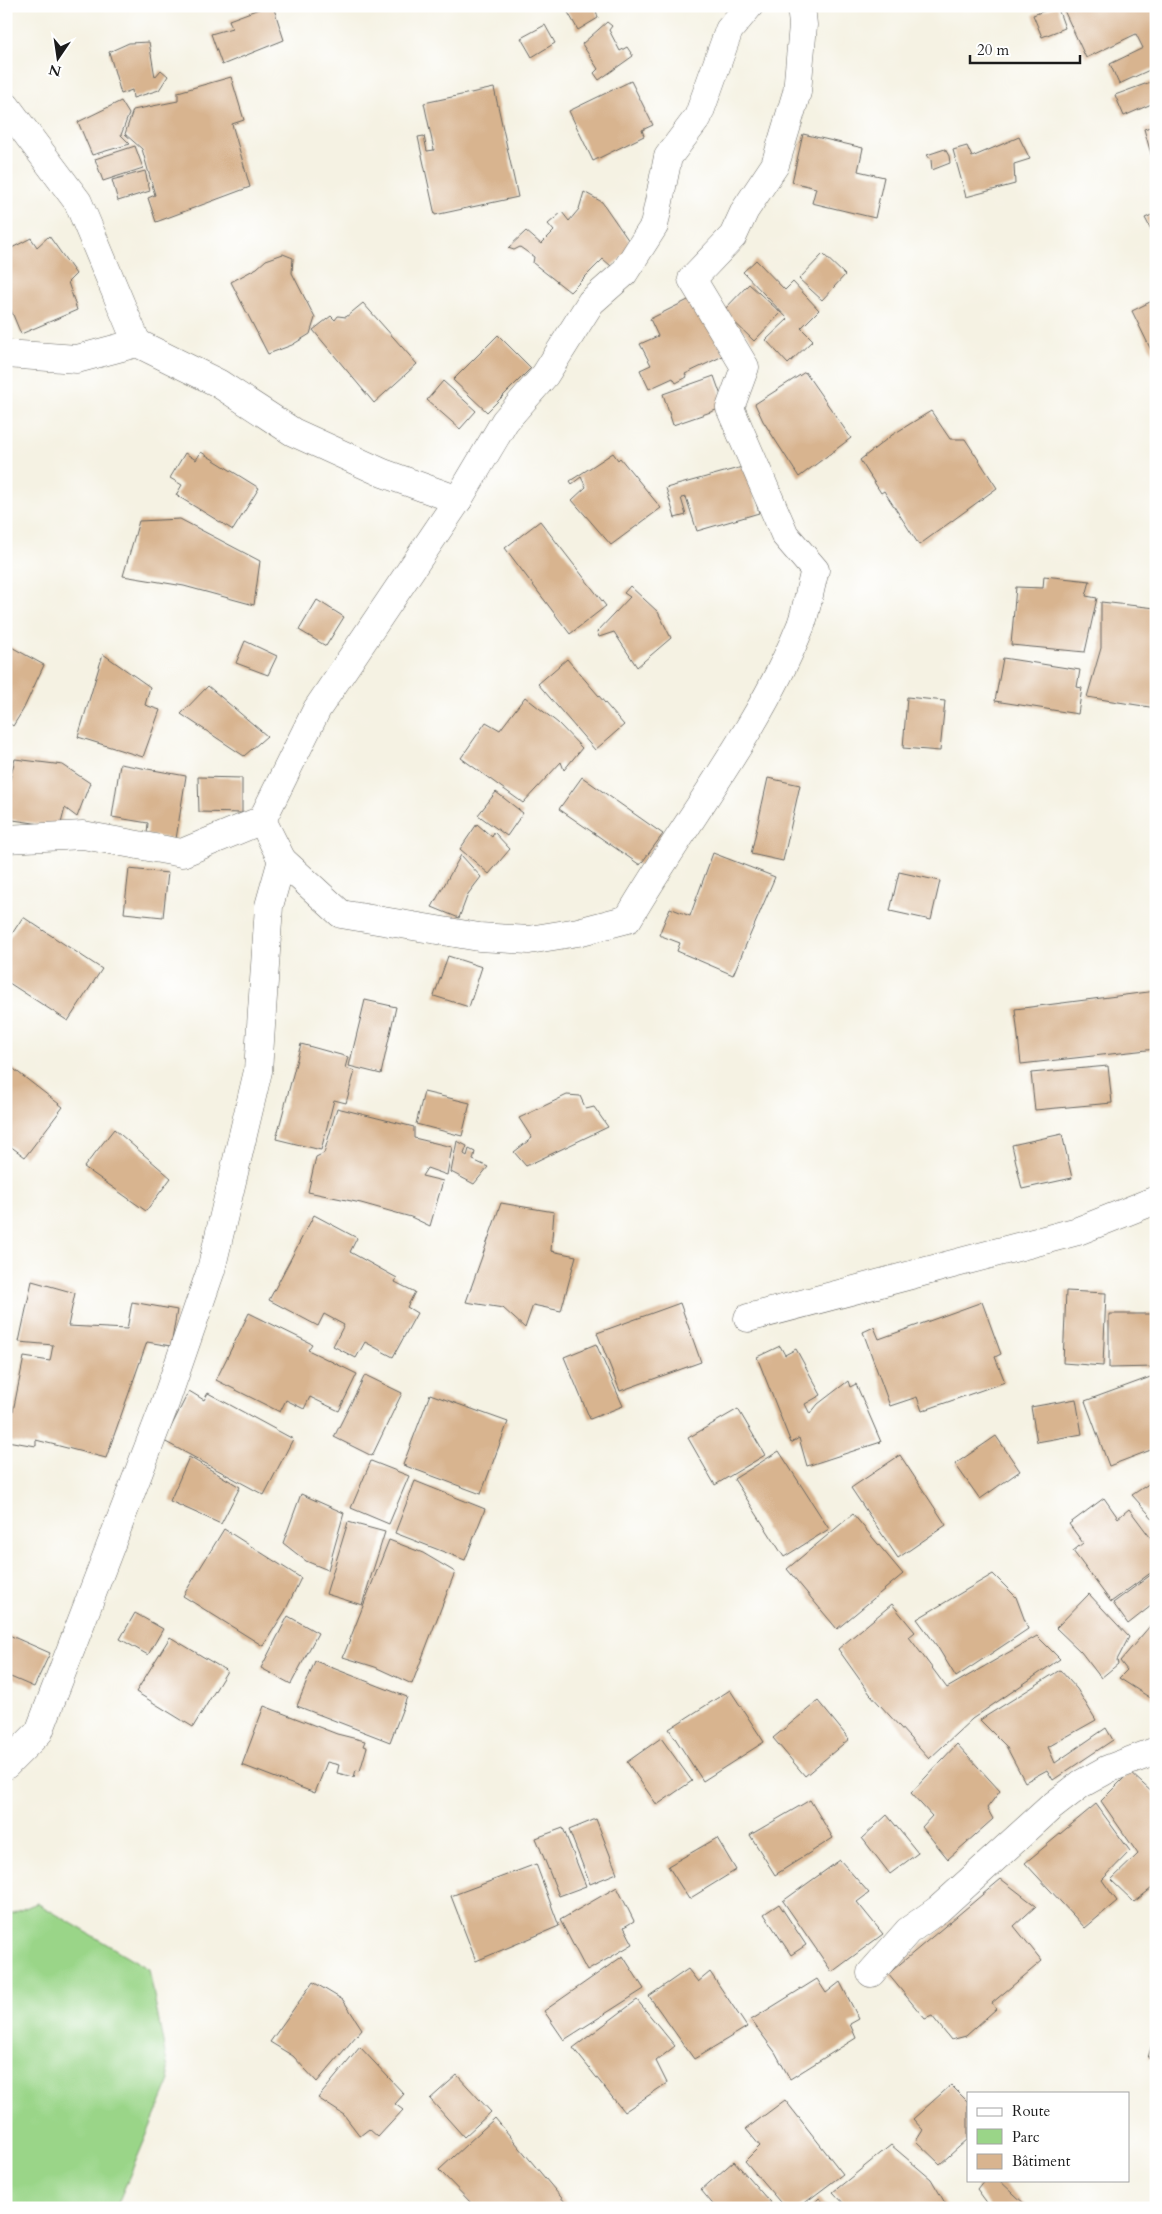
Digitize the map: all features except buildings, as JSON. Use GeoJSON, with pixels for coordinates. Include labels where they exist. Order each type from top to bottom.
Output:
{"type":"FeatureCollection","features":[{"type":"Feature","properties":{"kind":"street"},"geometry":{"type":"LineString","coordinates":[[6,839],[83,835],[182,853],[262,820],[317,709],[458,500],[505,421],[545,375],[591,302],[624,273],[654,226],[668,157],[698,117],[729,30],[750,6]]}},
{"type":"Feature","properties":{"kind":"street"},"geometry":{"type":"LineString","coordinates":[[262,820],[282,860],[341,914],[469,936],[529,940],[578,932],[628,919],[660,865],[689,826],[766,701],[801,624],[815,570],[785,535],[730,408],[744,367],[692,279],[733,236],[745,210],[776,165],[798,92],[803,25],[801,6]]}},
{"type":"Feature","properties":{"kind":"street"},"geometry":{"type":"LineString","coordinates":[[6,106],[78,202],[137,343],[218,383],[293,432],[383,473],[458,500]]}},
{"type":"Feature","properties":{"kind":"street"},"geometry":{"type":"LineString","coordinates":[[6,354],[77,359],[137,343]]}},
{"type":"Feature","properties":{"kind":"street"},"geometry":{"type":"LineString","coordinates":[[6,1765],[39,1732],[162,1409],[212,1270],[258,1071],[268,906],[282,860]]}},
{"type":"Feature","properties":{"kind":"street"},"geometry":{"type":"LineString","coordinates":[[748,1318],[1078,1231],[1156,1200]]}},
{"type":"Feature","properties":{"kind":"street"},"geometry":{"type":"LineString","coordinates":[[871,1973],[908,1931],[939,1909],[1050,1808],[1082,1784],[1108,1769],[1156,1751]]}},
{"type":"Feature","properties":{"kind":"green space"},"geometry":{"type":"Polygon","coordinates":[[[37,1903],[149,1969],[170,2080],[116,2208],[6,2208],[6,1916],[37,1903]]]}}]}
